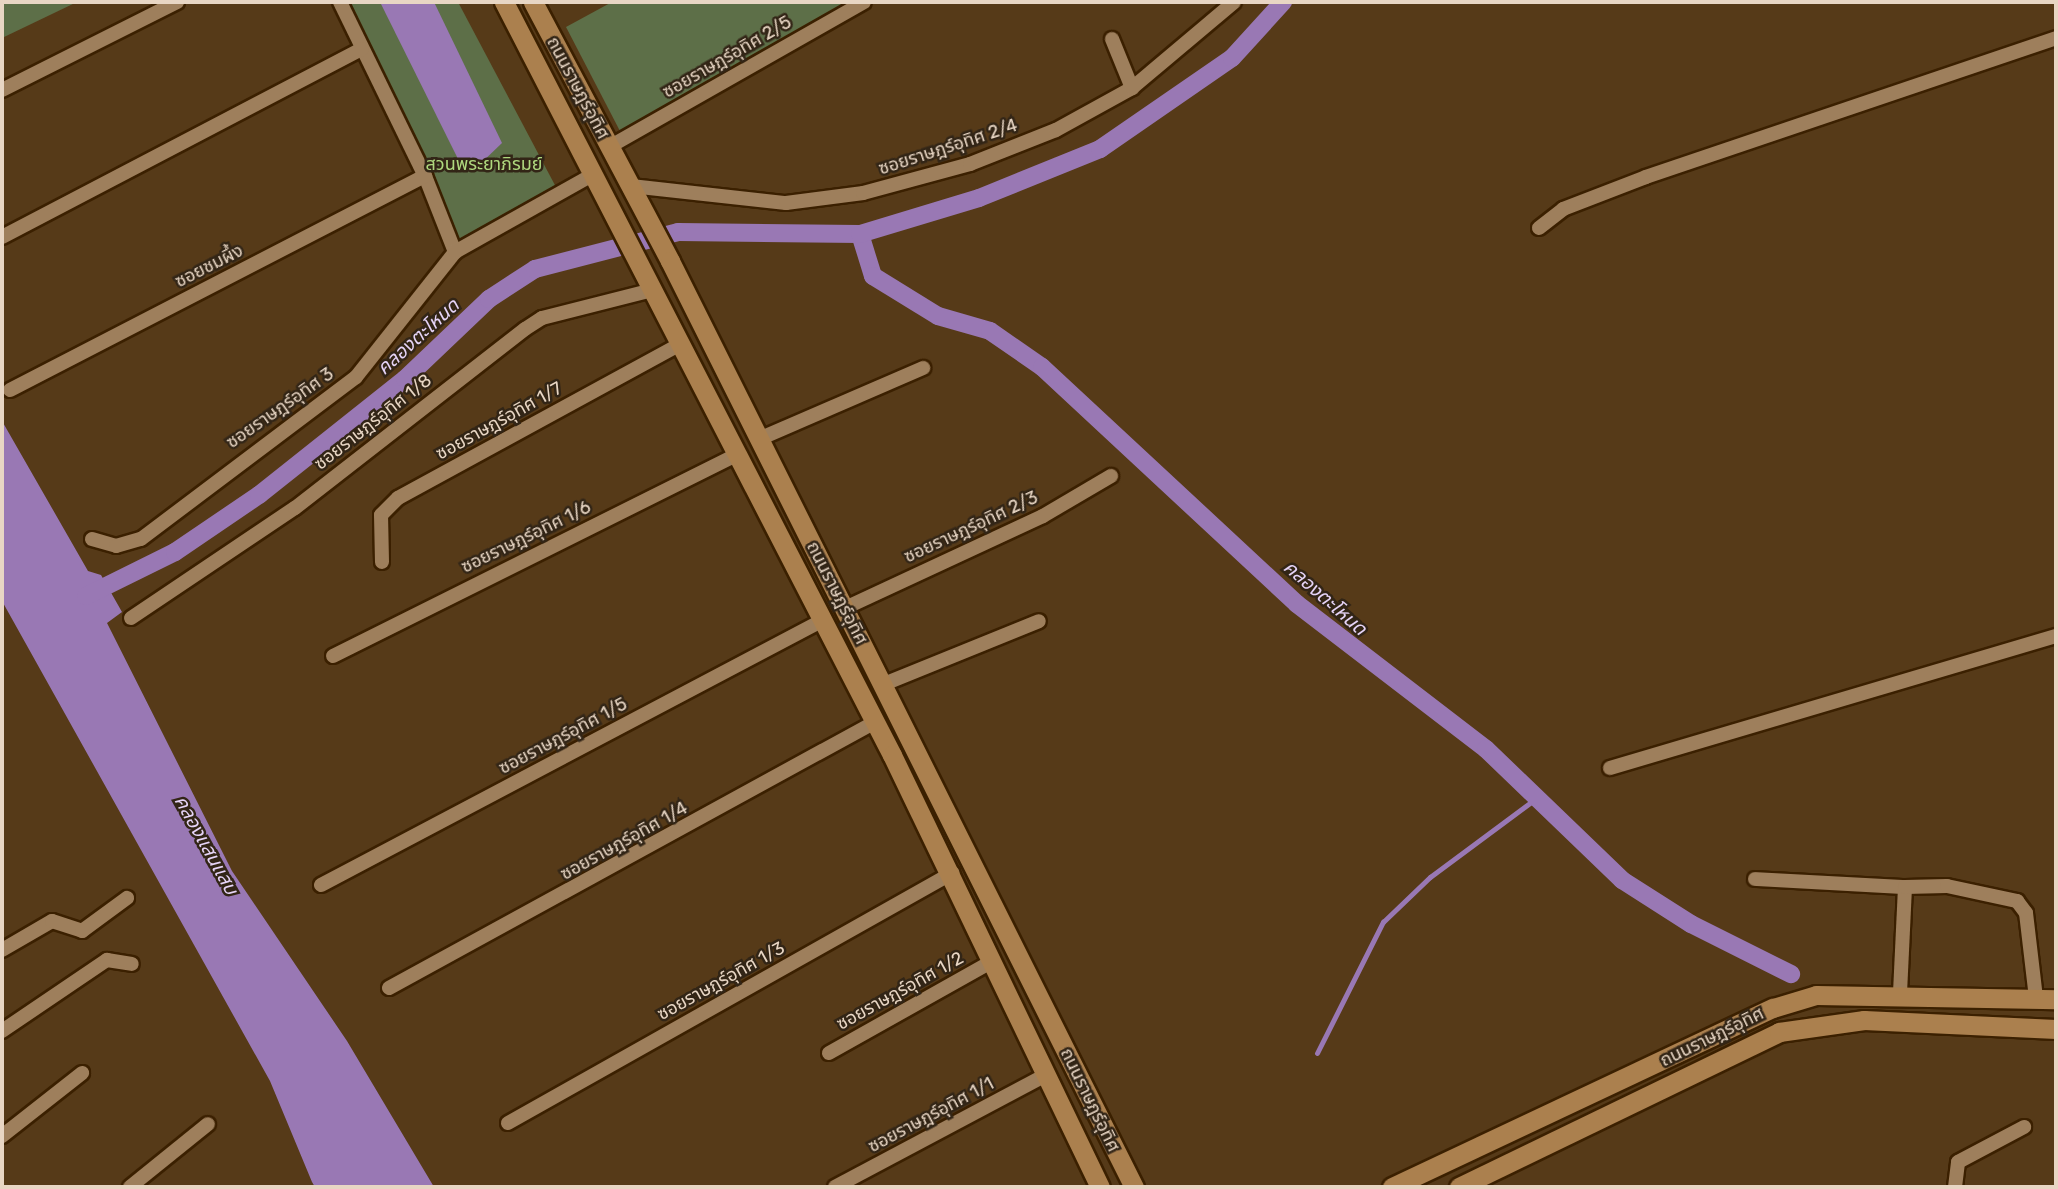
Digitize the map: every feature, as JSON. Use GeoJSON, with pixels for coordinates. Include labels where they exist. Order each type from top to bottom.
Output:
{"type":"FeatureCollection","features":[{"type":"Feature","properties":{"kind":"main road","name":"ถนนราษฎร์อุทิศ"},"geometry":{"type":"LineString","coordinates":[[504,2],[951,873],[1044,1076],[1100,1187]]}},
{"type":"Feature","properties":{"kind":"main road","name":"ถนนราษฎร์อุทิศ"},"geometry":{"type":"LineString","coordinates":[[533,2],[670,261],[1135,1187]]}},
{"type":"Feature","properties":{"kind":"main road","name":"ถนนราษฎร์อุทิศ"},"geometry":{"type":"LineString","coordinates":[[1392,1187],[1773,1008],[1816,995],[1900,993],[2056,999]]}},
{"type":"Feature","properties":{"kind":"main road","name":"ถนนราษฎร์อุทิศ"},"geometry":{"type":"LineString","coordinates":[[1459,1187],[1779,1032],[1864,1020],[2056,1029]]}},
{"type":"Feature","properties":{"kind":"street"},"geometry":{"type":"LineString","coordinates":[[2,90],[177,2]]}},
{"type":"Feature","properties":{"kind":"street"},"geometry":{"type":"LineString","coordinates":[[340,2],[425,176],[455,252]]}},
{"type":"Feature","properties":{"kind":"street","name":"ซอยราษฎร์อุทิศ 2/5"},"geometry":{"type":"LineString","coordinates":[[609,147],[864,2]]}},
{"type":"Feature","properties":{"kind":"street","name":"ซอยราษฎร์อุทิศ 2/4"},"geometry":{"type":"LineString","coordinates":[[634,192],[786,203],[863,193],[970,164],[1056,131],[1132,88],[1234,2]]}},
{"type":"Feature","properties":{"kind":"street"},"geometry":{"type":"LineString","coordinates":[[1539,228],[1563,209],[1646,177],[2056,38]]}},
{"type":"Feature","properties":{"kind":"street"},"geometry":{"type":"LineString","coordinates":[[1112,39],[1132,88]]}},
{"type":"Feature","properties":{"kind":"street"},"geometry":{"type":"LineString","coordinates":[[2,237],[362,49]]}},
{"type":"Feature","properties":{"kind":"street","name":"ซอยราษฎร์อุทิศ 3"},"geometry":{"type":"LineString","coordinates":[[92,539],[116,546],[141,539],[356,377],[455,252],[594,174]]}},
{"type":"Feature","properties":{"kind":"street","name":"ซอยชมผึ้ง"},"geometry":{"type":"LineString","coordinates":[[10,390],[425,176]]}},
{"type":"Feature","properties":{"kind":"street","name":"ซอยราษฎร์อุทิศ 1/8"},"geometry":{"type":"LineString","coordinates":[[131,618],[295,508],[542,318],[653,290]]}},
{"type":"Feature","properties":{"kind":"street","name":"ซอยราษฎร์อุทิศ 1/7"},"geometry":{"type":"LineString","coordinates":[[382,562],[381,515],[398,498],[681,344]]}},
{"type":"Feature","properties":{"kind":"street"},"geometry":{"type":"LineString","coordinates":[[759,439],[923,368]]}},
{"type":"Feature","properties":{"kind":"street","name":"ซอยราษฎร์อุทิศ 1/6"},"geometry":{"type":"LineString","coordinates":[[333,656],[737,456]]}},
{"type":"Feature","properties":{"kind":"street","name":"ซอยราษฎร์อุทิศ 2/3"},"geometry":{"type":"LineString","coordinates":[[845,608],[1053,511],[1111,476]]}},
{"type":"Feature","properties":{"kind":"street","name":"ซอยราษฎร์อุทิศ 1/5"},"geometry":{"type":"LineString","coordinates":[[321,885],[823,620]]}},
{"type":"Feature","properties":{"kind":"street"},"geometry":{"type":"LineString","coordinates":[[884,684],[1039,621]]}},
{"type":"Feature","properties":{"kind":"street"},"geometry":{"type":"LineString","coordinates":[[1610,768],[2056,636]]}},
{"type":"Feature","properties":{"kind":"street","name":"ซอยราษฎร์อุทิศ 1/4"},"geometry":{"type":"LineString","coordinates":[[389,988],[875,722]]}},
{"type":"Feature","properties":{"kind":"street","name":"ซอยราษฎร์อุทิศ 1/3"},"geometry":{"type":"LineString","coordinates":[[508,1123],[951,873]]}},
{"type":"Feature","properties":{"kind":"street"},"geometry":{"type":"LineString","coordinates":[[1755,880],[1905,887],[1947,886],[2017,901],[2026,913],[2036,998]]}},
{"type":"Feature","properties":{"kind":"street"},"geometry":{"type":"LineString","coordinates":[[1900,993],[1905,887]]}},
{"type":"Feature","properties":{"kind":"street"},"geometry":{"type":"LineString","coordinates":[[2,950],[52,921],[82,931],[127,898]]}},
{"type":"Feature","properties":{"kind":"street"},"geometry":{"type":"LineString","coordinates":[[2,1031],[107,960],[132,964]]}},
{"type":"Feature","properties":{"kind":"street","name":"ซอยราษฎร์อุทิศ 1/2"},"geometry":{"type":"LineString","coordinates":[[829,1053],[991,962]]}},
{"type":"Feature","properties":{"kind":"street"},"geometry":{"type":"LineString","coordinates":[[2,1136],[82,1073]]}},
{"type":"Feature","properties":{"kind":"street","name":"ซอยราษฎร์อุทิศ 1/1"},"geometry":{"type":"LineString","coordinates":[[835,1187],[1044,1076]]}},
{"type":"Feature","properties":{"kind":"street"},"geometry":{"type":"LineString","coordinates":[[130,1187],[208,1124]]}},
{"type":"Feature","properties":{"kind":"street"},"geometry":{"type":"LineString","coordinates":[[1955,1187],[1958,1162],[2024,1127]]}},
{"type":"Feature","properties":{"kind":"green space"},"geometry":{"type":"Polygon","coordinates":[[[2,2],[77,2],[2,38],[2,2]]]}},
{"type":"Feature","properties":{"kind":"green space","name":"สวนพระยาภิรมย์"},"geometry":{"type":"Polygon","coordinates":[[[347,2],[458,2],[557,189],[461,240],[453,238],[347,2]]]}},
{"type":"Feature","properties":{"kind":"green space"},"geometry":{"type":"Polygon","coordinates":[[[612,2],[860,2],[621,133],[566,27],[612,2]]]}},
{"type":"Feature","properties":{"kind":"water"},"geometry":{"type":"Polygon","coordinates":[[[380,2],[434,2],[502,143],[477,167],[462,167],[380,2]]]}},
{"type":"Feature","properties":{"kind":"water","name":"คลองแสนแสบ"},"geometry":{"type":"Polygon","coordinates":[[[2,421],[88,571],[101,575],[122,612],[107,623],[232,871],[347,1041],[434,1187],[315,1187],[312,1182],[270,1081],[2,601],[2,421]]]}},
{"type":"Feature","properties":{"kind":"waterway","name":"คลองตะโหนด"},"geometry":{"type":"LineString","coordinates":[[86,596],[175,552],[259,495],[405,379],[489,299],[535,269],[678,232],[860,234],[979,198],[1100,149],[1232,58],[1283,2]]}},
{"type":"Feature","properties":{"kind":"waterway","name":"คลองตะโหนด"},"geometry":{"type":"LineString","coordinates":[[860,234],[873,276],[938,316],[990,331],[1042,367],[1297,604],[1486,749],[1622,880],[1691,924],[1791,974]]}},
{"type":"Feature","properties":{"kind":"waterway"},"geometry":{"type":"LineString","coordinates":[[1317,1053],[1383,922],[1430,877],[1539,796]]}}]}
